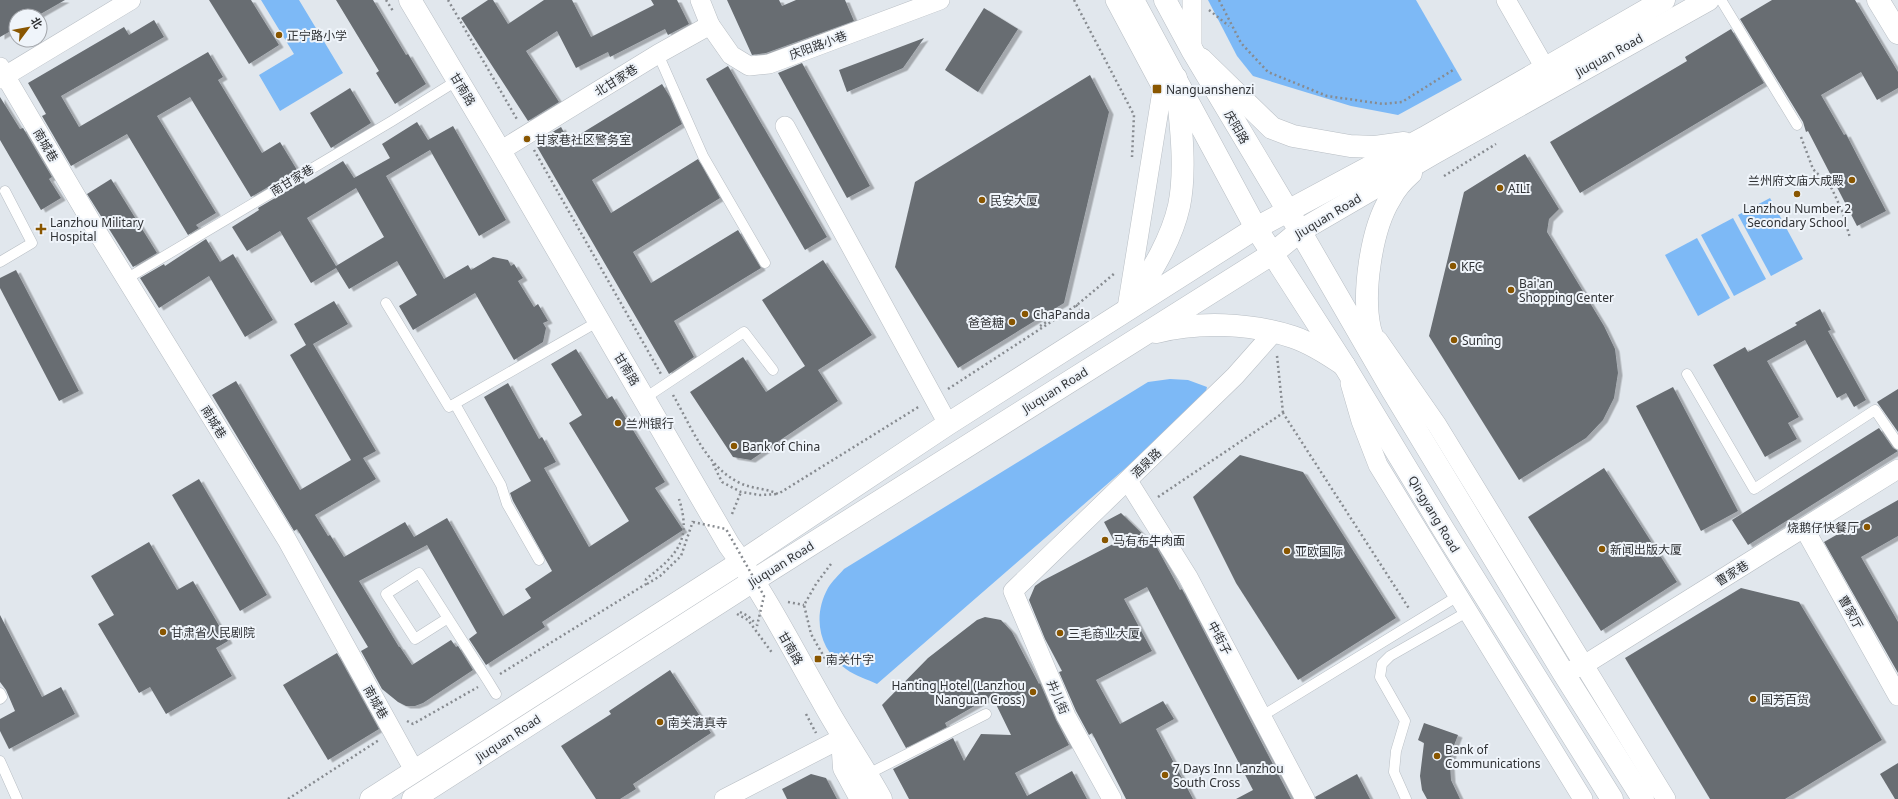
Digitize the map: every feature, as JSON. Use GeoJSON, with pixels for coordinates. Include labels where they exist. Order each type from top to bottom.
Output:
{"type":"FeatureCollection","features":[{"type":"Feature","properties":{"kind":"main road","name":"甘南路"},"geometry":{"type":"LineString","coordinates":[[410,0],[500,151],[729,545],[753,581],[842,738],[868,774],[880,799]]}},
{"type":"Feature","properties":{"kind":"main road"},"geometry":{"type":"LineString","coordinates":[[1127,310],[1162,250],[1170,233],[1179,205],[1182,168],[1180,118],[1169,84],[1133,0]]}},
{"type":"Feature","properties":{"kind":"main road","name":"庆阳路"},"geometry":{"type":"LineString","coordinates":[[1165,0],[1192,50],[1286,211],[1300,231]]}},
{"type":"Feature","properties":{"kind":"main road","name":"Jiuquan Road"},"geometry":{"type":"LineString","coordinates":[[413,799],[753,581],[1272,254],[1300,231],[1545,68],[1664,0]]}},
{"type":"Feature","properties":{"kind":"main road","name":"Jiuquan Road"},"geometry":{"type":"LineString","coordinates":[[371,799],[741,562],[948,424],[1256,228],[1286,211],[1429,146],[1708,0]]}},
{"type":"Feature","properties":{"kind":"main road"},"geometry":{"type":"LineString","coordinates":[[1878,0],[1898,34]]}},
{"type":"Feature","properties":{"kind":"main road"},"geometry":{"type":"LineString","coordinates":[[1192,50],[1272,128],[1306,139],[1350,146],[1429,146]]}},
{"type":"Feature","properties":{"kind":"main road"},"geometry":{"type":"LineString","coordinates":[[1169,84],[1256,228]]}},
{"type":"Feature","properties":{"kind":"main road"},"geometry":{"type":"LineString","coordinates":[[1392,390],[1370,329],[1366,300],[1367,277],[1381,220],[1389,199],[1429,146]]}},
{"type":"Feature","properties":{"kind":"main road","name":"Qingyang Road"},"geometry":{"type":"LineString","coordinates":[[1256,228],[1344,364],[1445,532],[1612,799]]}},
{"type":"Feature","properties":{"kind":"main road"},"geometry":{"type":"LineString","coordinates":[[1300,231],[1392,390],[1564,674],[1643,799]]}},
{"type":"Feature","properties":{"kind":"main road"},"geometry":{"type":"LineString","coordinates":[[1139,337],[1185,326],[1209,325],[1244,328],[1274,332],[1294,337],[1316,347],[1344,364]]}},
{"type":"Feature","properties":{"kind":"main road","name":"甘南路"},"geometry":{"type":"LineString","coordinates":[[842,738],[844,768],[861,799]]}},
{"type":"Feature","properties":{"kind":"street"},"geometry":{"type":"LineString","coordinates":[[2,74],[131,0]]}},
{"type":"Feature","properties":{"kind":"street"},"geometry":{"type":"LineString","coordinates":[[700,0],[710,25]]}},
{"type":"Feature","properties":{"kind":"street","name":"庆阳路小巷"},"geometry":{"type":"LineString","coordinates":[[710,25],[731,55],[749,66],[769,64],[940,0]]}},
{"type":"Feature","properties":{"kind":"street"},"geometry":{"type":"LineString","coordinates":[[1115,0],[1169,84],[1127,310]]}},
{"type":"Feature","properties":{"kind":"street"},"geometry":{"type":"LineString","coordinates":[[1506,0],[1545,68]]}},
{"type":"Feature","properties":{"kind":"street"},"geometry":{"type":"LineString","coordinates":[[1192,50],[1199,4]]}},
{"type":"Feature","properties":{"kind":"street","name":"北甘家巷"},"geometry":{"type":"LineString","coordinates":[[500,151],[658,54],[710,25]]}},
{"type":"Feature","properties":{"kind":"street","name":"南城巷"},"geometry":{"type":"LineString","coordinates":[[2,74],[287,540],[415,772]]}},
{"type":"Feature","properties":{"kind":"street"},"geometry":{"type":"LineString","coordinates":[[785,126],[948,424]]}},
{"type":"Feature","properties":{"kind":"street"},"geometry":{"type":"LineString","coordinates":[[1370,329],[1437,425],[1666,799]]}},
{"type":"Feature","properties":{"kind":"street","name":"酒泉路"},"geometry":{"type":"LineString","coordinates":[[1012,590],[1128,481],[1236,376],[1274,332]]}},
{"type":"Feature","properties":{"kind":"street"},"geometry":{"type":"LineString","coordinates":[[1344,364],[1361,421],[1378,465],[1583,799]]}},
{"type":"Feature","properties":{"kind":"street","name":"曹家巷"},"geometry":{"type":"LineString","coordinates":[[1564,674],[1584,666],[1898,469]]}},
{"type":"Feature","properties":{"kind":"street","name":"中街子"},"geometry":{"type":"LineString","coordinates":[[1128,481],[1188,577],[1306,799]]}},
{"type":"Feature","properties":{"kind":"street","name":"曹家厅"},"geometry":{"type":"LineString","coordinates":[[1804,528],[1898,696]]}},
{"type":"Feature","properties":{"kind":"street","name":"井儿街"},"geometry":{"type":"LineString","coordinates":[[1012,590],[1066,716],[1112,799]]}},
{"type":"Feature","properties":{"kind":"street"},"geometry":{"type":"LineString","coordinates":[[724,799],[842,738]]}},
{"type":"Feature","properties":{"kind":"lane"},"geometry":{"type":"LineString","coordinates":[[1722,0],[1796,125]]}},
{"type":"Feature","properties":{"kind":"lane"},"geometry":{"type":"LineString","coordinates":[[658,54],[704,156],[765,263]]}},
{"type":"Feature","properties":{"kind":"lane","name":"南甘家巷"},"geometry":{"type":"LineString","coordinates":[[126,279],[392,121],[458,80]]}},
{"type":"Feature","properties":{"kind":"lane"},"geometry":{"type":"LineString","coordinates":[[0,262],[32,243],[5,191]]}},
{"type":"Feature","properties":{"kind":"lane"},"geometry":{"type":"LineString","coordinates":[[386,303],[449,407],[599,321]]}},
{"type":"Feature","properties":{"kind":"lane"},"geometry":{"type":"LineString","coordinates":[[644,398],[744,332],[773,370]]}},
{"type":"Feature","properties":{"kind":"lane"},"geometry":{"type":"LineString","coordinates":[[1687,374],[1754,489],[1875,410],[1898,444]]}},
{"type":"Feature","properties":{"kind":"lane"},"geometry":{"type":"LineString","coordinates":[[455,404],[501,485],[507,504],[539,560]]}},
{"type":"Feature","properties":{"kind":"lane"},"geometry":{"type":"LineString","coordinates":[[448,618],[415,639],[386,594],[420,574],[448,618],[488,681],[496,694]]}},
{"type":"Feature","properties":{"kind":"lane"},"geometry":{"type":"LineString","coordinates":[[1262,716],[1458,596]]}},
{"type":"Feature","properties":{"kind":"lane"},"geometry":{"type":"LineString","coordinates":[[1406,799],[1394,772],[1396,751],[1405,721],[1380,677],[1382,664],[1390,656],[1467,612]]}},
{"type":"Feature","properties":{"kind":"lane"},"geometry":{"type":"LineString","coordinates":[[0,693],[2,697],[0,699]]}},
{"type":"Feature","properties":{"kind":"lane"},"geometry":{"type":"LineString","coordinates":[[868,774],[986,714]]}},
{"type":"Feature","properties":{"kind":"lane"},"geometry":{"type":"LineString","coordinates":[[0,761],[17,799]]}},
{"type":"Feature","properties":{"kind":"path"},"geometry":{"type":"LineString","coordinates":[[448,0],[722,482],[741,492],[760,495],[778,494],[934,398],[1077,305],[1118,271]]}},
{"type":"Feature","properties":{"kind":"path"},"geometry":{"type":"LineString","coordinates":[[1074,0],[1134,115],[1132,161]]}},
{"type":"Feature","properties":{"kind":"path"},"geometry":{"type":"LineString","coordinates":[[1219,0],[1241,43],[1268,72],[1327,96],[1383,104],[1402,102],[1453,70]]}},
{"type":"Feature","properties":{"kind":"path"},"geometry":{"type":"LineString","coordinates":[[1199,4],[1229,26]]}},
{"type":"Feature","properties":{"kind":"path"},"geometry":{"type":"LineString","coordinates":[[1796,125],[1813,169],[1832,189],[1843,213],[1850,238]]}},
{"type":"Feature","properties":{"kind":"path"},"geometry":{"type":"LineString","coordinates":[[1444,176],[1496,144]]}},
{"type":"Feature","properties":{"kind":"path"},"geometry":{"type":"LineString","coordinates":[[1040,326],[1077,305]]}},
{"type":"Feature","properties":{"kind":"path"},"geometry":{"type":"LineString","coordinates":[[1274,332],[1283,413],[1417,621]]}},
{"type":"Feature","properties":{"kind":"path"},"geometry":{"type":"LineString","coordinates":[[1144,506],[1283,413]]}},
{"type":"Feature","properties":{"kind":"path"},"geometry":{"type":"LineString","coordinates":[[713,464],[740,483],[771,490],[778,494]]}},
{"type":"Feature","properties":{"kind":"path"},"geometry":{"type":"LineString","coordinates":[[731,516],[741,492]]}},
{"type":"Feature","properties":{"kind":"path"},"geometry":{"type":"LineString","coordinates":[[646,584],[646,579],[668,562],[683,540],[684,525],[678,496]]}},
{"type":"Feature","properties":{"kind":"path"},"geometry":{"type":"LineString","coordinates":[[406,720],[413,724],[488,681],[660,576],[681,556],[693,522],[692,516]]}},
{"type":"Feature","properties":{"kind":"path"},"geometry":{"type":"LineString","coordinates":[[693,522],[726,529]]}},
{"type":"Feature","properties":{"kind":"path"},"geometry":{"type":"LineString","coordinates":[[728,523],[726,529],[764,596],[757,626],[748,616],[737,610],[733,613],[738,613],[748,620],[773,654]]}},
{"type":"Feature","properties":{"kind":"path"},"geometry":{"type":"LineString","coordinates":[[831,564],[816,584],[804,605],[811,634],[831,669]]}},
{"type":"Feature","properties":{"kind":"path"},"geometry":{"type":"LineString","coordinates":[[802,707],[823,747]]}},
{"type":"Feature","properties":{"kind":"shaded area"},"geometry":{"type":"Polygon","coordinates":[[[261,0],[299,0],[343,73],[280,111],[259,75],[294,54],[261,0]]]}},
{"type":"Feature","properties":{"kind":"shaded area"},"geometry":{"type":"Polygon","coordinates":[[[1208,0],[1416,0],[1462,80],[1398,115],[1351,106],[1253,76],[1237,56],[1208,0]]]}},
{"type":"Feature","properties":{"kind":"shaded area"},"geometry":{"type":"Polygon","coordinates":[[[1770,198],[1803,259],[1771,276],[1738,215],[1770,198]]]}},
{"type":"Feature","properties":{"kind":"shaded area"},"geometry":{"type":"Polygon","coordinates":[[[1733,218],[1766,279],[1734,296],[1701,235],[1733,218]]]}},
{"type":"Feature","properties":{"kind":"shaded area"},"geometry":{"type":"Polygon","coordinates":[[[1697,238],[1730,298],[1698,316],[1665,255],[1697,238]]]}},
{"type":"Feature","properties":{"kind":"shaded area"},"geometry":{"type":"Polygon","coordinates":[[[1170,379],[1188,380],[1207,387],[1204,400],[877,684],[853,674],[837,661],[824,643],[821,632],[820,610],[828,588],[844,569],[1148,382],[1170,379]]]}},
{"type":"Feature","properties":{"kind":"building"},"geometry":{"type":"Polygon","coordinates":[[[0,0],[65,0],[48,10],[48,8],[8,8],[8,32],[0,37],[0,0]]]}},
{"type":"Feature","properties":{"kind":"building"},"geometry":{"type":"Polygon","coordinates":[[[209,0],[251,0],[279,45],[249,64],[209,0]]]}},
{"type":"Feature","properties":{"kind":"building"},"geometry":{"type":"Polygon","coordinates":[[[336,0],[373,0],[406,55],[408,54],[426,84],[395,104],[376,73],[379,71],[336,0]]]}},
{"type":"Feature","properties":{"kind":"building"},"geometry":{"type":"Polygon","coordinates":[[[488,0],[493,0],[508,24],[544,0],[572,0],[591,37],[654,5],[651,0],[677,0],[689,24],[668,35],[665,29],[610,57],[608,52],[576,68],[557,31],[526,51],[559,102],[528,121],[461,18],[488,0]]]}},
{"type":"Feature","properties":{"kind":"building"},"geometry":{"type":"Polygon","coordinates":[[[727,0],[779,0],[782,6],[796,0],[845,0],[854,21],[766,53],[752,55],[727,0]]]}},
{"type":"Feature","properties":{"kind":"building"},"geometry":{"type":"Polygon","coordinates":[[[1772,0],[1855,0],[1898,72],[1898,88],[1877,100],[1861,72],[1821,95],[1844,135],[1846,134],[1886,211],[1857,226],[1808,131],[1806,132],[1803,122],[1740,19],[1772,0]]]}},
{"type":"Feature","properties":{"kind":"building"},"geometry":{"type":"Polygon","coordinates":[[[984,8],[1018,29],[978,92],[945,70],[984,8]]]}},
{"type":"Feature","properties":{"kind":"building"},"geometry":{"type":"Polygon","coordinates":[[[154,20],[164,37],[61,96],[79,127],[208,52],[223,77],[218,80],[262,153],[280,142],[297,170],[251,197],[190,97],[157,116],[216,213],[196,225],[199,228],[188,235],[127,134],[71,166],[42,116],[46,114],[28,83],[124,27],[129,35],[154,20]]]}},
{"type":"Feature","properties":{"kind":"building"},"geometry":{"type":"Polygon","coordinates":[[[1731,29],[1764,83],[1580,193],[1550,142],[1687,61],[1685,57],[1731,29]]]}},
{"type":"Feature","properties":{"kind":"building"},"geometry":{"type":"Polygon","coordinates":[[[924,38],[903,68],[847,92],[839,70],[924,38]]]}},
{"type":"Feature","properties":{"kind":"building"},"geometry":{"type":"Polygon","coordinates":[[[802,63],[870,186],[847,198],[778,73],[802,63]]]}},
{"type":"Feature","properties":{"kind":"building"},"geometry":{"type":"Polygon","coordinates":[[[728,66],[827,237],[805,250],[706,79],[728,66]]]}},
{"type":"Feature","properties":{"kind":"building"},"geometry":{"type":"Polygon","coordinates":[[[1090,75],[1109,112],[1064,303],[958,368],[895,267],[915,182],[1090,75]]]}},
{"type":"Feature","properties":{"kind":"building"},"geometry":{"type":"Polygon","coordinates":[[[662,84],[670,97],[682,124],[592,180],[611,213],[698,159],[720,198],[633,252],[651,283],[738,230],[761,268],[674,321],[694,357],[669,374],[536,145],[541,141],[540,139],[561,127],[569,141],[662,84]]]}},
{"type":"Feature","properties":{"kind":"building"},"geometry":{"type":"Polygon","coordinates":[[[350,88],[371,123],[331,148],[310,113],[350,88]]]}},
{"type":"Feature","properties":{"kind":"building"},"geometry":{"type":"Polygon","coordinates":[[[0,97],[20,129],[23,128],[52,177],[49,179],[61,198],[41,210],[0,140],[0,97]]]}},
{"type":"Feature","properties":{"kind":"building"},"geometry":{"type":"Polygon","coordinates":[[[417,122],[428,140],[453,126],[506,220],[479,236],[430,150],[386,176],[444,279],[468,265],[471,270],[493,257],[508,260],[511,266],[514,264],[523,278],[518,281],[534,307],[538,304],[548,321],[543,323],[546,328],[543,342],[514,360],[475,293],[413,330],[399,306],[417,295],[397,261],[349,289],[336,268],[311,283],[280,231],[247,251],[232,227],[259,210],[258,208],[304,181],[305,184],[343,161],[354,178],[390,158],[382,144],[417,122]],[[356,188],[307,218],[336,266],[384,237],[356,188]]]}},
{"type":"Feature","properties":{"kind":"building","name":"Bai'an Shopping Center"},"geometry":{"type":"Polygon","coordinates":[[[1525,154],[1559,209],[1549,219],[1547,232],[1604,326],[1615,349],[1618,373],[1614,398],[1603,420],[1586,438],[1519,480],[1429,336],[1464,192],[1525,154]]]}},
{"type":"Feature","properties":{"kind":"building"},"geometry":{"type":"Polygon","coordinates":[[[111,179],[157,253],[133,267],[87,194],[111,179]]]}},
{"type":"Feature","properties":{"kind":"building"},"geometry":{"type":"Polygon","coordinates":[[[206,239],[220,262],[233,254],[273,320],[245,337],[209,276],[159,308],[140,278],[164,264],[165,266],[206,239]]]}},
{"type":"Feature","properties":{"kind":"building"},"geometry":{"type":"Polygon","coordinates":[[[823,260],[872,335],[818,370],[838,401],[751,460],[733,457],[690,392],[743,357],[766,392],[805,366],[762,300],[823,260]]]}},
{"type":"Feature","properties":{"kind":"building"},"geometry":{"type":"Polygon","coordinates":[[[16,270],[79,391],[59,401],[0,288],[0,278],[16,270]]]}},
{"type":"Feature","properties":{"kind":"building"},"geometry":{"type":"Polygon","coordinates":[[[334,301],[348,324],[313,344],[376,451],[363,458],[376,479],[315,515],[328,536],[330,535],[344,557],[405,522],[414,537],[447,518],[503,616],[531,598],[525,589],[552,571],[510,493],[531,481],[484,397],[508,383],[539,439],[542,437],[556,462],[544,468],[589,547],[629,521],[569,423],[582,415],[551,364],[576,349],[607,399],[612,396],[665,482],[655,488],[683,530],[542,622],[545,627],[486,665],[469,639],[477,633],[427,545],[359,581],[399,647],[412,665],[451,640],[456,647],[458,646],[473,670],[423,703],[415,706],[406,706],[398,702],[382,689],[361,651],[368,647],[297,529],[294,531],[212,395],[236,381],[300,490],[351,460],[290,355],[306,345],[294,324],[334,301]]]}},
{"type":"Feature","properties":{"kind":"building"},"geometry":{"type":"Polygon","coordinates":[[[1820,309],[1831,330],[1828,331],[1866,400],[1854,407],[1846,393],[1837,398],[1805,340],[1767,361],[1799,417],[1788,423],[1797,439],[1765,457],[1713,365],[1745,347],[1748,352],[1797,325],[1795,323],[1820,309]]]}},
{"type":"Feature","properties":{"kind":"building"},"geometry":{"type":"Polygon","coordinates":[[[1673,387],[1738,511],[1701,531],[1636,406],[1673,387]]]}},
{"type":"Feature","properties":{"kind":"building"},"geometry":{"type":"Polygon","coordinates":[[[1898,389],[1898,432],[1877,402],[1898,389]]]}},
{"type":"Feature","properties":{"kind":"building"},"geometry":{"type":"Polygon","coordinates":[[[1879,428],[1893,448],[1898,451],[1748,545],[1732,520],[1879,428]]]}},
{"type":"Feature","properties":{"kind":"building","name":"亚欧国际"},"geometry":{"type":"Polygon","coordinates":[[[1240,455],[1303,472],[1396,618],[1298,680],[1236,583],[1193,497],[1240,455]]]}},
{"type":"Feature","properties":{"kind":"building","name":"新闻出版大厦"},"geometry":{"type":"Polygon","coordinates":[[[1604,468],[1677,582],[1601,631],[1528,517],[1604,468]]]}},
{"type":"Feature","properties":{"kind":"building"},"geometry":{"type":"Polygon","coordinates":[[[199,479],[267,595],[240,611],[172,495],[199,479]]]}},
{"type":"Feature","properties":{"kind":"building"},"geometry":{"type":"Polygon","coordinates":[[[1898,500],[1898,536],[1861,557],[1898,622],[1898,673],[1824,542],[1898,500]]]}},
{"type":"Feature","properties":{"kind":"building"},"geometry":{"type":"Polygon","coordinates":[[[1121,513],[1157,548],[1180,590],[1182,589],[1291,799],[1236,799],[1253,790],[1147,587],[1124,599],[1152,651],[1096,680],[1120,724],[1163,701],[1174,719],[1156,729],[1193,799],[1126,799],[1092,733],[1089,735],[1076,711],[1059,672],[1062,671],[1045,639],[1029,600],[1035,586],[1042,581],[1115,543],[1104,522],[1121,513]]]}},
{"type":"Feature","properties":{"kind":"building","name":"甘肃省人民剧院"},"geometry":{"type":"Polygon","coordinates":[[[149,542],[177,590],[193,581],[228,641],[216,648],[232,676],[166,714],[150,687],[139,693],[98,624],[114,615],[91,576],[149,542]]]}},
{"type":"Feature","properties":{"kind":"building","name":"国芳百货"},"geometry":{"type":"Polygon","coordinates":[[[1741,588],[1799,602],[1882,740],[1785,799],[1710,799],[1625,658],[1741,588]]]}},
{"type":"Feature","properties":{"kind":"building"},"geometry":{"type":"Polygon","coordinates":[[[0,615],[42,697],[61,687],[75,714],[9,749],[0,731],[0,719],[15,711],[6,690],[0,682],[0,615]]]}},
{"type":"Feature","properties":{"kind":"building"},"geometry":{"type":"Polygon","coordinates":[[[985,617],[1001,620],[1012,632],[1039,684],[1040,683],[1069,745],[1015,773],[1027,796],[1072,771],[1087,799],[909,799],[893,769],[953,738],[964,761],[981,734],[1011,735],[992,696],[945,723],[947,727],[906,748],[882,705],[928,658],[977,620],[985,617]]]}},
{"type":"Feature","properties":{"kind":"building"},"geometry":{"type":"Polygon","coordinates":[[[337,653],[379,729],[328,760],[283,685],[337,653]]]}},
{"type":"Feature","properties":{"kind":"building"},"geometry":{"type":"Polygon","coordinates":[[[670,670],[711,733],[633,784],[636,789],[620,799],[596,799],[561,746],[611,714],[609,711],[670,670]]]}},
{"type":"Feature","properties":{"kind":"building","name":"Bank of Communications"},"geometry":{"type":"Polygon","coordinates":[[[1424,723],[1458,735],[1453,748],[1450,764],[1451,780],[1460,799],[1427,799],[1422,790],[1420,776],[1424,743],[1418,740],[1424,723]]]}},
{"type":"Feature","properties":{"kind":"building"},"geometry":{"type":"Polygon","coordinates":[[[1898,763],[1898,799],[1895,799],[1880,774],[1898,763]]]}},
{"type":"Feature","properties":{"kind":"building"},"geometry":{"type":"Polygon","coordinates":[[[811,774],[826,778],[837,799],[787,799],[782,789],[811,774]]]}},
{"type":"Feature","properties":{"kind":"building"},"geometry":{"type":"Polygon","coordinates":[[[1357,774],[1370,799],[1316,799],[1315,797],[1357,774]]]}},
{"type":"Feature","properties":{"kind":"place","name":"正宁路小学"},"geometry":{"type":"Point","coordinates":[279,35]}},
{"type":"Feature","properties":{"kind":"place","name":"Nanguanshenzi"},"geometry":{"type":"Point","coordinates":[1157,89]}},
{"type":"Feature","properties":{"kind":"place","name":"甘家巷社区警务室"},"geometry":{"type":"Point","coordinates":[527,139]}},
{"type":"Feature","properties":{"kind":"place","name":"兰州府文庙大成殿"},"geometry":{"type":"Point","coordinates":[1852,180]}},
{"type":"Feature","properties":{"kind":"place","name":"AILI"},"geometry":{"type":"Point","coordinates":[1500,188]}},
{"type":"Feature","properties":{"kind":"place","name":"Lanzhou Number 2 Secondary School"},"geometry":{"type":"Point","coordinates":[1797,194]}},
{"type":"Feature","properties":{"kind":"place","name":"民安大厦"},"geometry":{"type":"Point","coordinates":[982,200]}},
{"type":"Feature","properties":{"kind":"place","name":"Lanzhou Military Hospital"},"geometry":{"type":"Point","coordinates":[41,229]}},
{"type":"Feature","properties":{"kind":"place","name":"KFC"},"geometry":{"type":"Point","coordinates":[1453,266]}},
{"type":"Feature","properties":{"kind":"place","name":"Bai'an Shopping Center"},"geometry":{"type":"Point","coordinates":[1511,290]}},
{"type":"Feature","properties":{"kind":"place","name":"ChaPanda"},"geometry":{"type":"Point","coordinates":[1025,314]}},
{"type":"Feature","properties":{"kind":"place","name":"爸爸糖"},"geometry":{"type":"Point","coordinates":[1012,322]}},
{"type":"Feature","properties":{"kind":"place","name":"Suning"},"geometry":{"type":"Point","coordinates":[1454,340]}},
{"type":"Feature","properties":{"kind":"place","name":"兰州银行"},"geometry":{"type":"Point","coordinates":[618,423]}},
{"type":"Feature","properties":{"kind":"place","name":"Bank of China"},"geometry":{"type":"Point","coordinates":[734,446]}},
{"type":"Feature","properties":{"kind":"place","name":"烧鹅仔快餐厅"},"geometry":{"type":"Point","coordinates":[1867,527]}},
{"type":"Feature","properties":{"kind":"place","name":"马有布牛肉面"},"geometry":{"type":"Point","coordinates":[1105,540]}},
{"type":"Feature","properties":{"kind":"place","name":"新闻出版大厦"},"geometry":{"type":"Point","coordinates":[1602,549]}},
{"type":"Feature","properties":{"kind":"place","name":"亚欧国际"},"geometry":{"type":"Point","coordinates":[1287,551]}},
{"type":"Feature","properties":{"kind":"place","name":"甘肃省人民剧院"},"geometry":{"type":"Point","coordinates":[163,632]}},
{"type":"Feature","properties":{"kind":"place","name":"三毛商业大厦"},"geometry":{"type":"Point","coordinates":[1060,633]}},
{"type":"Feature","properties":{"kind":"place","name":"南关什字"},"geometry":{"type":"Point","coordinates":[818,659]}},
{"type":"Feature","properties":{"kind":"place","name":"Hanting Hotel (Lanzhou Nanguan Cross)"},"geometry":{"type":"Point","coordinates":[1033,692]}},
{"type":"Feature","properties":{"kind":"place","name":"国芳百货"},"geometry":{"type":"Point","coordinates":[1753,699]}},
{"type":"Feature","properties":{"kind":"place","name":"南关清真寺"},"geometry":{"type":"Point","coordinates":[660,722]}},
{"type":"Feature","properties":{"kind":"place","name":"Bank of Communications"},"geometry":{"type":"Point","coordinates":[1437,756]}},
{"type":"Feature","properties":{"kind":"place","name":"7 Days Inn Lanzhou South Cross"},"geometry":{"type":"Point","coordinates":[1165,775]}}]}
